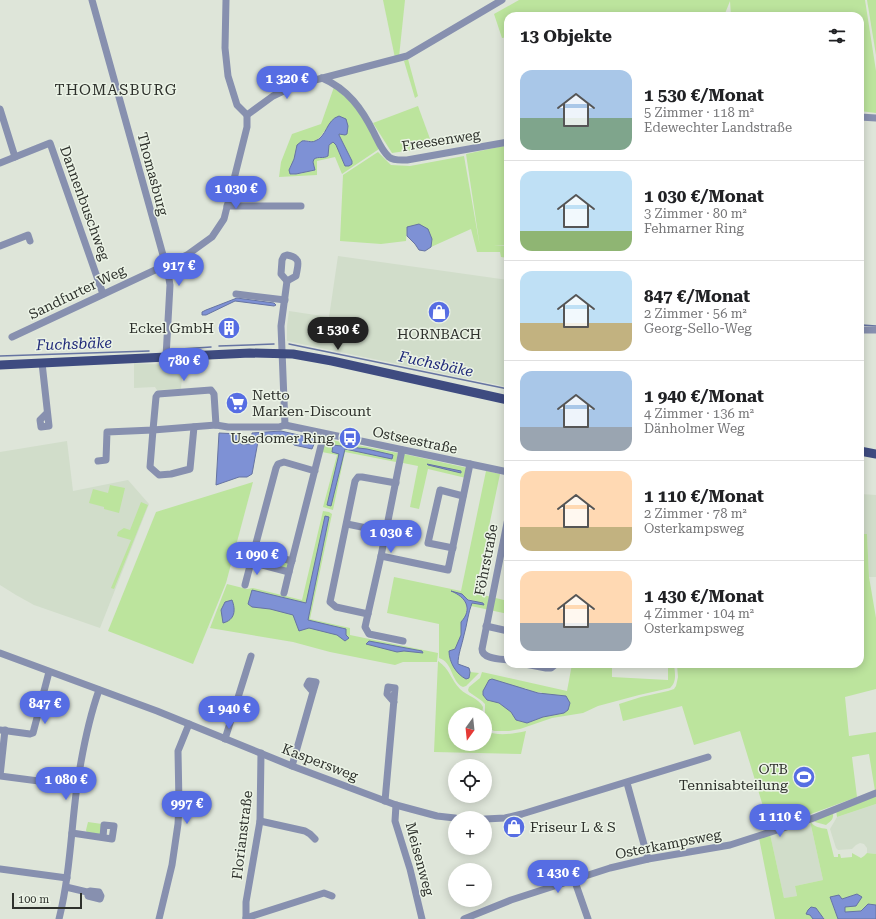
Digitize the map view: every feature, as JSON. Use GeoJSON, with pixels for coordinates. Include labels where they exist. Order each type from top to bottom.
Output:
{"type":"FeatureCollection","features":[{"type":"Feature","properties":{"kind":"main road"},"geometry":{"type":"LineString","coordinates":[[0,365],[217,354],[282,353],[339,362],[504,399]]}},
{"type":"Feature","properties":{"kind":"main road"},"geometry":{"type":"LineString","coordinates":[[864,452],[876,454]]}},
{"type":"Feature","properties":{"kind":"street","name":"Thomasburg"},"geometry":{"type":"LineString","coordinates":[[92,0],[168,273],[170,285],[166,357]]}},
{"type":"Feature","properties":{"kind":"street"},"geometry":{"type":"LineString","coordinates":[[226,0],[225,48],[228,76],[237,105],[247,114],[272,96],[296,85],[408,56],[502,0]]}},
{"type":"Feature","properties":{"kind":"street","name":"Freesenweg"},"geometry":{"type":"LineString","coordinates":[[322,78],[334,83],[358,105],[383,150],[390,158],[407,160],[504,143]]}},
{"type":"Feature","properties":{"kind":"street"},"geometry":{"type":"LineString","coordinates":[[0,109],[15,157],[0,163]]}},
{"type":"Feature","properties":{"kind":"street","name":"Sandfurter Weg"},"geometry":{"type":"LineString","coordinates":[[12,337],[191,253],[212,237],[224,219],[247,127],[247,114]]}},
{"type":"Feature","properties":{"kind":"street"},"geometry":{"type":"LineString","coordinates":[[864,117],[876,118]]}},
{"type":"Feature","properties":{"kind":"street","name":"Dannenbuschweg"},"geometry":{"type":"LineString","coordinates":[[15,157],[50,143],[103,294]]}},
{"type":"Feature","properties":{"kind":"street"},"geometry":{"type":"LineString","coordinates":[[227,206],[301,206]]}},
{"type":"Feature","properties":{"kind":"street"},"geometry":{"type":"LineString","coordinates":[[0,246],[28,235],[30,241]]}},
{"type":"Feature","properties":{"kind":"street"},"geometry":{"type":"LineString","coordinates":[[285,425],[281,326],[287,281]]}},
{"type":"Feature","properties":{"kind":"street"},"geometry":{"type":"LineString","coordinates":[[236,294],[285,300]]}},
{"type":"Feature","properties":{"kind":"street"},"geometry":{"type":"LineString","coordinates":[[864,330],[876,330]]}},
{"type":"Feature","properties":{"kind":"street"},"geometry":{"type":"LineString","coordinates":[[42,363],[47,413]]}},
{"type":"Feature","properties":{"kind":"street"},"geometry":{"type":"LineString","coordinates":[[194,427],[190,469],[172,474],[159,475],[150,467],[152,430],[156,397],[158,394],[212,390],[214,394],[216,425]]}},
{"type":"Feature","properties":{"kind":"street","name":"Ostseestraße"},"geometry":{"type":"LineString","coordinates":[[98,461],[106,460],[107,432],[216,425],[228,428],[285,425],[504,471]]}},
{"type":"Feature","properties":{"kind":"street"},"geometry":{"type":"LineString","coordinates":[[284,593],[324,434]]}},
{"type":"Feature","properties":{"kind":"street"},"geometry":{"type":"LineString","coordinates":[[402,450],[365,627],[369,634],[404,641]]}},
{"type":"Feature","properties":{"kind":"street"},"geometry":{"type":"LineString","coordinates":[[245,585],[278,464],[284,462],[315,471]]}},
{"type":"Feature","properties":{"kind":"street"},"geometry":{"type":"LineString","coordinates":[[381,556],[448,570],[470,464]]}},
{"type":"Feature","properties":{"kind":"street"},"geometry":{"type":"LineString","coordinates":[[368,614],[336,607],[330,602],[358,477],[396,483]]}},
{"type":"Feature","properties":{"kind":"street"},"geometry":{"type":"LineString","coordinates":[[453,548],[428,543],[440,490],[463,496]]}},
{"type":"Feature","properties":{"kind":"street"},"geometry":{"type":"LineString","coordinates":[[347,524],[386,532]]}},
{"type":"Feature","properties":{"kind":"street","name":"Föhrstraße"},"geometry":{"type":"LineString","coordinates":[[504,538],[482,644],[482,652],[484,655],[504,659]]}},
{"type":"Feature","properties":{"kind":"street"},"geometry":{"type":"LineString","coordinates":[[255,551],[292,560]]}},
{"type":"Feature","properties":{"kind":"street"},"geometry":{"type":"LineString","coordinates":[[252,562],[289,572]]}},
{"type":"Feature","properties":{"kind":"street"},"geometry":{"type":"LineString","coordinates":[[486,626],[504,630]]}},
{"type":"Feature","properties":{"kind":"street","name":"Kaspersweg"},"geometry":{"type":"LineString","coordinates":[[0,653],[189,724],[261,754],[385,801],[437,816],[448,817]]}},
{"type":"Feature","properties":{"kind":"street"},"geometry":{"type":"LineString","coordinates":[[225,739],[251,656]]}},
{"type":"Feature","properties":{"kind":"street"},"geometry":{"type":"LineString","coordinates":[[49,672],[33,733],[30,734],[3,730],[0,776],[77,786]]}},
{"type":"Feature","properties":{"kind":"street"},"geometry":{"type":"LineString","coordinates":[[58,919],[66,887],[77,786],[88,726],[99,690]]}},
{"type":"Feature","properties":{"kind":"street"},"geometry":{"type":"LineString","coordinates":[[292,766],[313,692]]}},
{"type":"Feature","properties":{"kind":"street"},"geometry":{"type":"LineString","coordinates":[[385,801],[394,702]]}},
{"type":"Feature","properties":{"kind":"street"},"geometry":{"type":"LineString","coordinates":[[159,919],[172,865],[177,835],[179,804],[178,751],[189,724]]}},
{"type":"Feature","properties":{"kind":"street","name":"Florianstraße"},"geometry":{"type":"LineString","coordinates":[[246,919],[246,902],[260,821],[261,754]]}},
{"type":"Feature","properties":{"kind":"street"},"geometry":{"type":"LineString","coordinates":[[492,819],[505,818],[522,814],[708,757]]}},
{"type":"Feature","properties":{"kind":"street"},"geometry":{"type":"LineString","coordinates":[[627,782],[648,859]]}},
{"type":"Feature","properties":{"kind":"street","name":"Osterkampsweg"},"geometry":{"type":"LineString","coordinates":[[464,919],[511,900],[610,868],[648,859],[730,845],[810,819],[876,793]]}},
{"type":"Feature","properties":{"kind":"street","name":"Meisenweg"},"geometry":{"type":"LineString","coordinates":[[396,805],[395,821],[410,869],[422,919]]}},
{"type":"Feature","properties":{"kind":"street"},"geometry":{"type":"LineString","coordinates":[[260,821],[305,831],[315,839]]}},
{"type":"Feature","properties":{"kind":"street"},"geometry":{"type":"LineString","coordinates":[[72,833],[103,837]]}},
{"type":"Feature","properties":{"kind":"street"},"geometry":{"type":"LineString","coordinates":[[0,869],[67,878]]}},
{"type":"Feature","properties":{"kind":"street"},"geometry":{"type":"LineString","coordinates":[[574,879],[588,919]]}},
{"type":"Feature","properties":{"kind":"street"},"geometry":{"type":"LineString","coordinates":[[66,887],[88,892]]}},
{"type":"Feature","properties":{"kind":"street"},"geometry":{"type":"LineString","coordinates":[[246,919],[324,893],[332,896]]}},
{"type":"Feature","properties":{"kind":"shaded area"},"geometry":{"type":"Polygon","coordinates":[[[338,256],[504,279],[504,386],[287,341],[289,311],[329,317],[338,256]]]}},
{"type":"Feature","properties":{"kind":"shaded area"},"geometry":{"type":"Polygon","coordinates":[[[134,363],[183,366],[181,389],[157,390],[155,387],[134,388],[134,363]]]}},
{"type":"Feature","properties":{"kind":"shaded area"},"geometry":{"type":"Polygon","coordinates":[[[67,441],[73,491],[128,480],[149,504],[100,628],[34,605],[0,585],[0,452],[67,441]]]}},
{"type":"Feature","properties":{"kind":"shaded area"},"geometry":{"type":"Polygon","coordinates":[[[864,494],[876,495],[876,577],[869,577],[867,534],[864,534],[864,494]]]}},
{"type":"Feature","properties":{"kind":"shaded area"},"geometry":{"type":"Polygon","coordinates":[[[876,804],[876,854],[867,853],[867,848],[864,844],[860,843],[852,849],[838,850],[830,829],[837,817],[876,804]]]}},
{"type":"Feature","properties":{"kind":"shaded area"},"geometry":{"type":"Polygon","coordinates":[[[810,821],[823,880],[795,886],[797,896],[784,898],[770,834],[810,821]]]}},
{"type":"Feature","properties":{"kind":"green space"},"geometry":{"type":"Polygon","coordinates":[[[383,0],[405,0],[399,57],[395,58],[383,0]]]}},
{"type":"Feature","properties":{"kind":"green space"},"geometry":{"type":"Polygon","coordinates":[[[519,0],[865,0],[876,71],[876,113],[864,112],[864,12],[731,12],[730,1],[726,12],[504,12],[504,38],[502,38],[494,14],[519,0]]]}},
{"type":"Feature","properties":{"kind":"green space"},"geometry":{"type":"Polygon","coordinates":[[[867,0],[876,0],[876,55],[867,0]]]}},
{"type":"Feature","properties":{"kind":"green space"},"geometry":{"type":"Polygon","coordinates":[[[408,59],[418,96],[415,98],[404,61],[408,59]]]}},
{"type":"Feature","properties":{"kind":"green space"},"geometry":{"type":"Polygon","coordinates":[[[334,87],[354,105],[366,122],[379,149],[342,174],[335,157],[317,161],[317,175],[279,177],[281,162],[292,134],[321,124],[334,87]],[[326,129],[314,142],[305,140],[289,169],[290,174],[314,171],[314,159],[328,154],[328,148],[333,142],[336,145],[344,164],[352,161],[339,135],[347,134],[326,129]]]}},
{"type":"Feature","properties":{"kind":"green space"},"geometry":{"type":"Polygon","coordinates":[[[418,106],[433,147],[392,153],[373,123],[418,106]]]}},
{"type":"Feature","properties":{"kind":"green space"},"geometry":{"type":"Polygon","coordinates":[[[504,146],[504,245],[494,246],[504,246],[504,257],[501,257],[500,252],[477,252],[471,229],[431,247],[432,239],[407,228],[406,241],[381,244],[340,241],[343,175],[378,152],[391,165],[410,166],[464,156],[480,247],[466,154],[504,146]]]}},
{"type":"Feature","properties":{"kind":"green space"},"geometry":{"type":"Polygon","coordinates":[[[326,439],[398,453],[396,462],[345,452],[333,510],[323,507],[337,455],[322,452],[326,439]]]}},
{"type":"Feature","properties":{"kind":"green space"},"geometry":{"type":"Polygon","coordinates":[[[404,454],[468,468],[466,478],[428,469],[419,509],[410,507],[418,466],[403,463],[404,454]]]}},
{"type":"Feature","properties":{"kind":"green space"},"geometry":{"type":"Polygon","coordinates":[[[486,471],[500,474],[475,593],[504,600],[504,613],[471,606],[472,603],[482,605],[466,599],[462,594],[459,594],[466,604],[467,616],[461,622],[461,635],[457,646],[449,656],[469,678],[470,672],[479,673],[466,686],[463,687],[456,681],[450,668],[444,660],[439,658],[439,624],[387,613],[394,577],[461,591],[486,471]]]}},
{"type":"Feature","properties":{"kind":"green space"},"geometry":{"type":"Polygon","coordinates":[[[253,482],[226,583],[193,664],[108,631],[156,512],[253,482]]]}},
{"type":"Feature","properties":{"kind":"green space"},"geometry":{"type":"Polygon","coordinates":[[[110,485],[125,488],[119,513],[89,503],[93,489],[108,493],[110,485]]]}},
{"type":"Feature","properties":{"kind":"green space"},"geometry":{"type":"Polygon","coordinates":[[[141,502],[148,505],[114,589],[111,588],[131,540],[117,536],[118,532],[124,528],[130,530],[141,502]]]}},
{"type":"Feature","properties":{"kind":"green space"},"geometry":{"type":"Polygon","coordinates":[[[323,511],[332,514],[310,619],[350,628],[350,635],[438,653],[437,662],[403,662],[395,665],[330,652],[293,642],[210,628],[227,584],[247,589],[253,588],[302,600],[323,511]]]}},
{"type":"Feature","properties":{"kind":"green space"},"geometry":{"type":"Polygon","coordinates":[[[864,534],[867,534],[869,577],[876,618],[876,689],[845,697],[849,736],[876,732],[876,791],[869,754],[852,757],[857,797],[770,829],[740,731],[694,745],[682,706],[623,721],[619,704],[674,689],[678,677],[677,668],[864,668],[864,534]]]}},
{"type":"Feature","properties":{"kind":"green space"},"geometry":{"type":"Polygon","coordinates":[[[257,553],[290,561],[287,569],[257,560],[257,553]]]}},
{"type":"Feature","properties":{"kind":"green space"},"geometry":{"type":"Polygon","coordinates":[[[438,661],[445,667],[460,689],[479,701],[483,707],[448,707],[448,751],[492,751],[492,733],[510,734],[526,731],[521,754],[434,752],[438,661]]]}},
{"type":"Feature","properties":{"kind":"green space"},"geometry":{"type":"Polygon","coordinates":[[[571,668],[612,668],[612,677],[668,680],[668,668],[674,668],[675,674],[674,683],[670,688],[598,706],[583,713],[552,718],[520,729],[509,731],[492,730],[492,707],[485,707],[485,704],[482,701],[469,692],[469,687],[480,678],[482,672],[567,691],[571,668]],[[525,688],[499,703],[511,712],[516,720],[527,723],[543,717],[564,713],[541,692],[535,692],[525,688]]]}},
{"type":"Feature","properties":{"kind":"green space"},"geometry":{"type":"Polygon","coordinates":[[[876,796],[876,804],[837,817],[836,810],[876,796]]]}},
{"type":"Feature","properties":{"kind":"green space"},"geometry":{"type":"Polygon","coordinates":[[[833,812],[832,820],[826,825],[815,822],[813,819],[833,812]]]}},
{"type":"Feature","properties":{"kind":"green space"},"geometry":{"type":"Polygon","coordinates":[[[810,821],[815,826],[827,829],[834,857],[838,857],[838,854],[840,854],[841,858],[852,857],[852,853],[861,858],[867,853],[876,854],[876,905],[868,904],[861,911],[845,912],[844,907],[857,894],[842,899],[830,898],[838,919],[824,919],[824,917],[810,915],[813,919],[775,919],[759,838],[770,834],[784,898],[797,896],[795,886],[823,880],[810,821]]]}},
{"type":"Feature","properties":{"kind":"green space"},"geometry":{"type":"Polygon","coordinates":[[[88,822],[102,824],[101,835],[87,833],[86,830],[88,822]]]}},
{"type":"Feature","properties":{"kind":"water"},"geometry":{"type":"Polygon","coordinates":[[[339,116],[346,119],[348,126],[347,134],[339,135],[352,161],[352,164],[345,166],[336,145],[333,142],[329,145],[328,156],[314,159],[313,162],[315,170],[290,174],[289,170],[294,159],[297,145],[302,141],[313,142],[319,139],[331,121],[339,116]]]}},
{"type":"Feature","properties":{"kind":"water"},"geometry":{"type":"Polygon","coordinates":[[[419,224],[428,229],[432,239],[431,247],[425,251],[419,250],[407,236],[407,227],[419,224]]]}},
{"type":"Feature","properties":{"kind":"water"},"geometry":{"type":"Polygon","coordinates":[[[237,298],[274,303],[276,305],[235,301],[206,315],[202,315],[202,312],[206,310],[237,298]]]}},
{"type":"Feature","properties":{"kind":"water"},"geometry":{"type":"Polygon","coordinates":[[[281,431],[316,439],[312,449],[294,445],[291,440],[278,436],[259,436],[252,474],[247,477],[239,477],[216,485],[219,433],[239,434],[238,439],[241,444],[251,444],[252,433],[281,431]]]}},
{"type":"Feature","properties":{"kind":"water"},"geometry":{"type":"Polygon","coordinates":[[[333,445],[367,449],[393,455],[392,459],[345,449],[331,506],[327,505],[339,454],[332,452],[333,445]]]}},
{"type":"Feature","properties":{"kind":"water"},"geometry":{"type":"Polygon","coordinates":[[[427,464],[461,471],[461,473],[428,465],[427,464]]]}},
{"type":"Feature","properties":{"kind":"water"},"geometry":{"type":"Polygon","coordinates":[[[325,516],[329,517],[308,620],[346,629],[346,635],[349,638],[345,641],[337,635],[309,628],[299,631],[293,615],[270,609],[252,607],[248,604],[252,590],[306,603],[325,516]]]}},
{"type":"Feature","properties":{"kind":"water"},"geometry":{"type":"Polygon","coordinates":[[[451,591],[462,594],[468,600],[483,603],[484,605],[472,603],[469,611],[458,660],[458,664],[469,668],[469,678],[466,679],[459,674],[454,667],[450,659],[449,651],[455,649],[461,635],[461,622],[467,613],[467,608],[464,600],[451,591]]]}},
{"type":"Feature","properties":{"kind":"water"},"geometry":{"type":"Polygon","coordinates":[[[232,600],[234,614],[230,620],[223,623],[221,610],[225,602],[232,600]]]}},
{"type":"Feature","properties":{"kind":"water"},"geometry":{"type":"Polygon","coordinates":[[[369,641],[422,651],[423,653],[404,651],[397,652],[366,644],[369,641]]]}},
{"type":"Feature","properties":{"kind":"water"},"geometry":{"type":"Polygon","coordinates":[[[492,679],[538,693],[566,696],[570,703],[568,710],[564,713],[543,717],[527,723],[516,720],[511,712],[499,703],[487,700],[483,695],[483,691],[489,680],[492,679]]]}},
{"type":"Feature","properties":{"kind":"water"},"geometry":{"type":"Polygon","coordinates":[[[857,894],[862,897],[856,906],[845,907],[845,912],[861,911],[868,904],[876,905],[876,919],[838,919],[830,897],[839,895],[842,899],[857,894]]]}},
{"type":"Feature","properties":{"kind":"water"},"geometry":{"type":"Polygon","coordinates":[[[811,907],[816,908],[824,919],[813,919],[810,915],[806,914],[811,907]]]}},
{"type":"Feature","properties":{"kind":"waterway"},"geometry":{"type":"LineString","coordinates":[[864,325],[876,326]]}},
{"type":"Feature","properties":{"kind":"waterway","name":"Fuchsbäke"},"geometry":{"type":"LineString","coordinates":[[219,346],[274,344]]}},
{"type":"Feature","properties":{"kind":"waterway","name":"Fuchsbäke"},"geometry":{"type":"LineString","coordinates":[[289,344],[504,388]]}},
{"type":"Feature","properties":{"kind":"waterway","name":"Fuchsbäke"},"geometry":{"type":"LineString","coordinates":[[181,349],[211,347]]}},
{"type":"Feature","properties":{"kind":"waterway","name":"Fuchsbäke"},"geometry":{"type":"LineString","coordinates":[[0,356],[149,351]]}},
{"type":"Feature","properties":{"kind":"place","name":"HORNBACH"},"geometry":{"type":"Point","coordinates":[439,312]}},
{"type":"Feature","properties":{"kind":"place","name":"Eckel GmbH"},"geometry":{"type":"Point","coordinates":[229,328]}},
{"type":"Feature","properties":{"kind":"place","name":"Netto Marken-Discount"},"geometry":{"type":"Point","coordinates":[237,403]}},
{"type":"Feature","properties":{"kind":"place","name":"Usedomer Ring"},"geometry":{"type":"Point","coordinates":[350,438]}},
{"type":"Feature","properties":{"kind":"place","name":"OTB Tennisabteilung"},"geometry":{"type":"Point","coordinates":[804,777]}},
{"type":"Feature","properties":{"kind":"place","name":"Friseur L & S"},"geometry":{"type":"Point","coordinates":[514,827]}},
{"type":"Feature","properties":{"kind":"district","name":"THOMASBURG"},"geometry":{"type":"Point","coordinates":[116,90]}}]}
